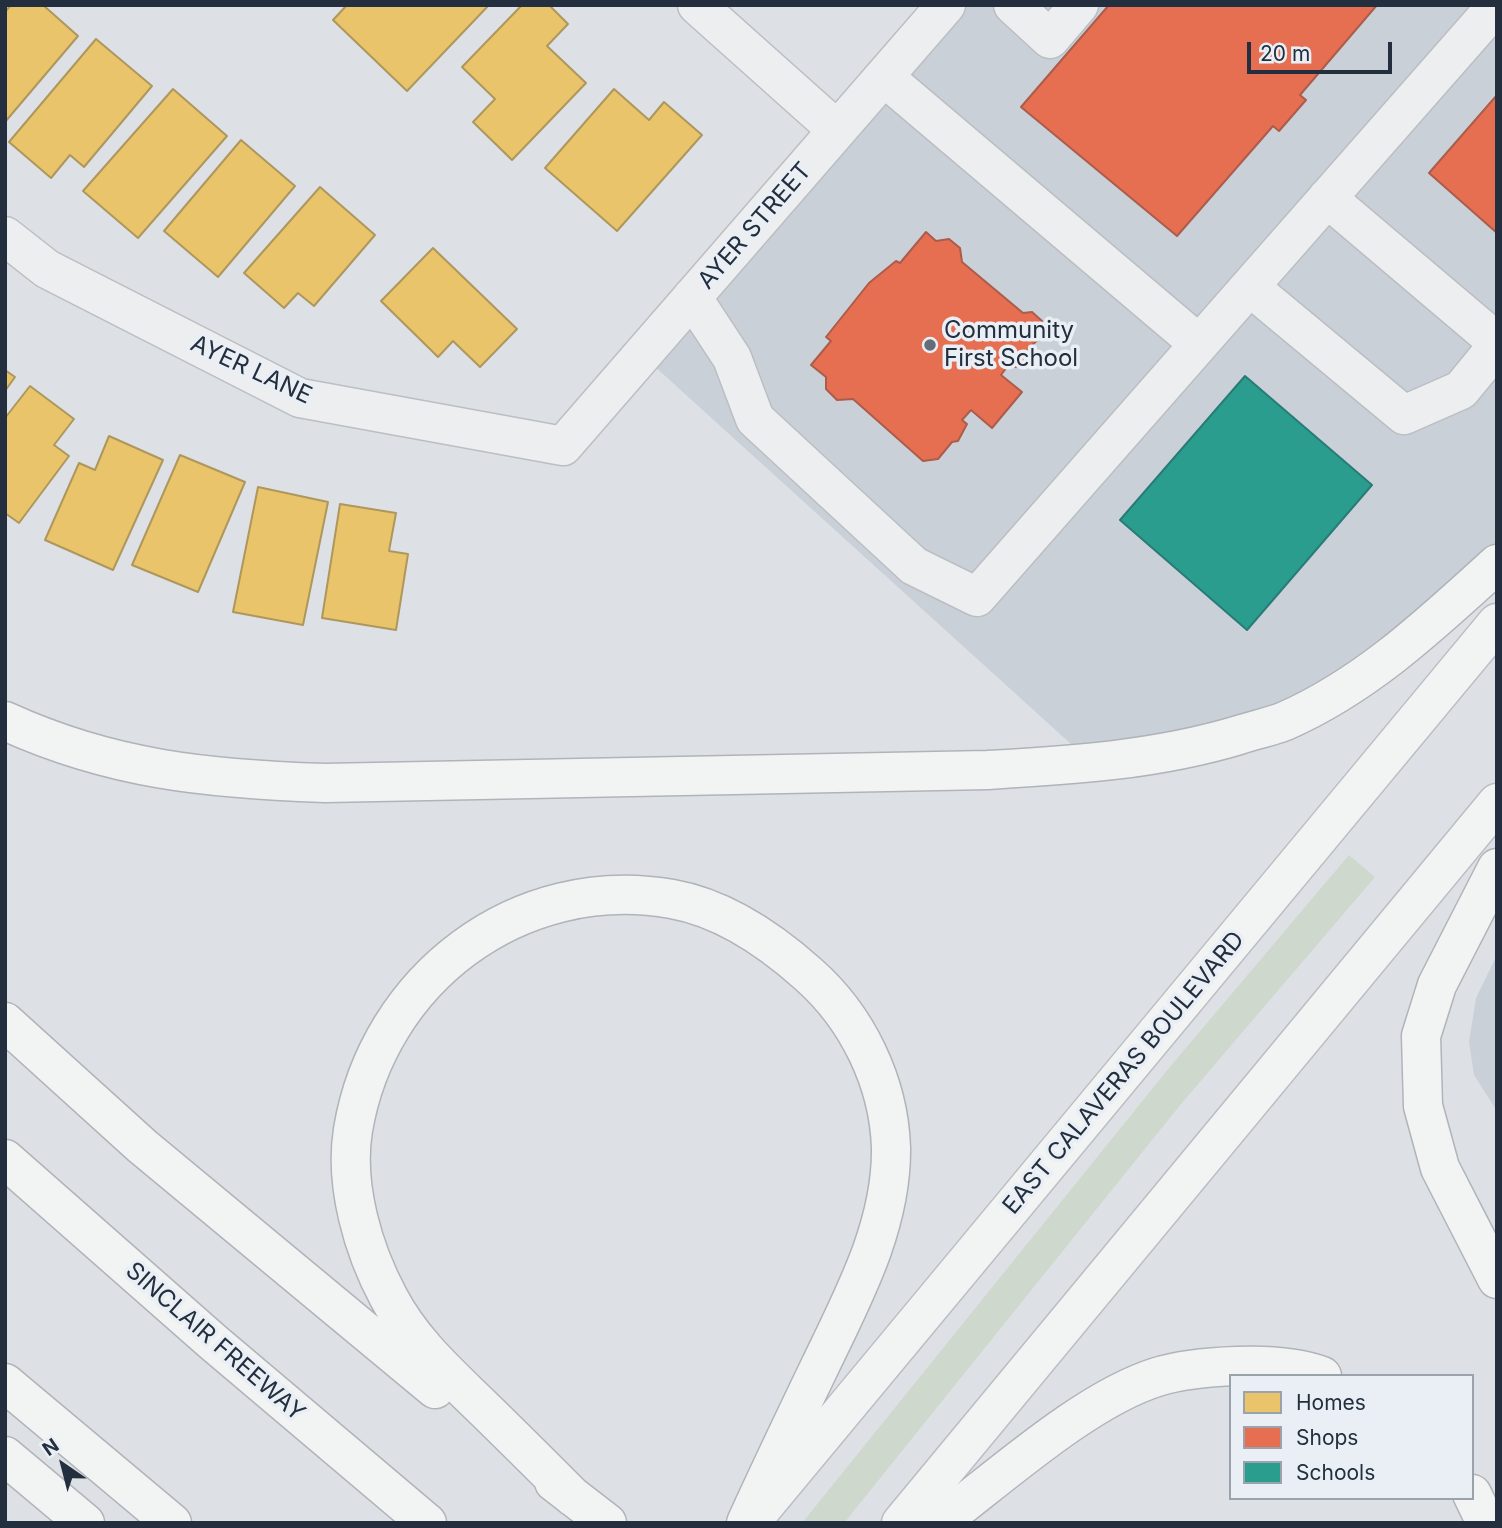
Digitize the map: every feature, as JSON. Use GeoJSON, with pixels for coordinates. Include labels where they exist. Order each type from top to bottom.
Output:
{"type":"FeatureCollection","features":[{"type":"Feature","properties":{"kind":"main road"},"geometry":{"type":"LineString","coordinates":[[5,721],[53,743],[115,762],[252,780],[325,783],[919,771],[1093,764],[1187,750],[1284,722],[1350,685],[1417,637],[1497,564]]}},
{"type":"Feature","properties":{"kind":"main road","name":"EAST CALAVERAS BOULEVARD"},"geometry":{"type":"LineString","coordinates":[[748,1523],[1497,623]]}},
{"type":"Feature","properties":{"kind":"main road"},"geometry":{"type":"LineString","coordinates":[[901,1523],[1497,803]]}},
{"type":"Feature","properties":{"kind":"main road"},"geometry":{"type":"LineString","coordinates":[[1497,867],[1437,985],[1421,1036],[1423,1106],[1440,1168],[1497,1279]]}},
{"type":"Feature","properties":{"kind":"main road"},"geometry":{"type":"LineString","coordinates":[[573,1497],[418,1344],[388,1297],[365,1242],[354,1189],[352,1133],[363,1087],[388,1030],[426,978],[480,935],[540,908],[609,895],[673,899],[728,918],[768,941],[822,986],[858,1034],[884,1089],[891,1149],[883,1217],[861,1279],[748,1523]]}},
{"type":"Feature","properties":{"kind":"main road"},"geometry":{"type":"LineString","coordinates":[[5,1022],[142,1146],[369,1336],[607,1523]]}},
{"type":"Feature","properties":{"kind":"main road","name":"SINCLAIR FREEWAY"},"geometry":{"type":"LineString","coordinates":[[5,1158],[213,1342],[427,1523]]}},
{"type":"Feature","properties":{"kind":"main road"},"geometry":{"type":"LineString","coordinates":[[939,1523],[1074,1421],[1110,1398],[1157,1377],[1204,1368],[1257,1365],[1310,1374]]}},
{"type":"Feature","properties":{"kind":"main road"},"geometry":{"type":"LineString","coordinates":[[5,1383],[172,1523]]}},
{"type":"Feature","properties":{"kind":"main road"},"geometry":{"type":"LineString","coordinates":[[5,1456],[85,1523]]}},
{"type":"Feature","properties":{"kind":"main road"},"geometry":{"type":"LineString","coordinates":[[1474,1498],[1486,1523]]}},
{"type":"Feature","properties":{"kind":"street"},"geometry":{"type":"LineString","coordinates":[[697,5],[838,130]]}},
{"type":"Feature","properties":{"kind":"street","name":"AYER STREET"},"geometry":{"type":"LineString","coordinates":[[563,446],[946,5]]}},
{"type":"Feature","properties":{"kind":"street"},"geometry":{"type":"LineString","coordinates":[[1013,5],[1050,39],[1079,5]]}},
{"type":"Feature","properties":{"kind":"street"},"geometry":{"type":"LineString","coordinates":[[692,297],[732,358],[755,419],[914,566],[977,597],[1497,5]]}},
{"type":"Feature","properties":{"kind":"street"},"geometry":{"type":"LineString","coordinates":[[884,77],[1199,344]]}},
{"type":"Feature","properties":{"kind":"street"},"geometry":{"type":"LineString","coordinates":[[1250,287],[1404,415],[1461,390],[1497,344],[1327,198]]}},
{"type":"Feature","properties":{"kind":"street","name":"AYER LANE"},"geometry":{"type":"LineString","coordinates":[[5,236],[47,270],[300,398],[563,446]]}},
{"type":"Feature","properties":{"kind":"shaded area"},"geometry":{"type":"Polygon","coordinates":[[[946,5],[1497,5],[1497,564],[1351,685],[1093,764],[642,355],[946,5]]]}},
{"type":"Feature","properties":{"kind":"shaded area"},"geometry":{"type":"Polygon","coordinates":[[[1349,855],[1375,877],[1181,1104],[844,1523],[802,1523],[1169,1068],[1349,855]]]}},
{"type":"Feature","properties":{"kind":"shaded area"},"geometry":{"type":"Polygon","coordinates":[[[1497,955],[1497,1111],[1474,1075],[1469,1042],[1476,998],[1497,955]]]}},
{"type":"Feature","properties":{"kind":"building: Homes"},"geometry":{"type":"Polygon","coordinates":[[[11,5],[43,5],[78,36],[5,122],[5,12],[11,5]]]}},
{"type":"Feature","properties":{"kind":"building: Homes"},"geometry":{"type":"Polygon","coordinates":[[[347,5],[489,5],[407,91],[333,20],[347,5]]]}},
{"type":"Feature","properties":{"kind":"building: Homes"},"geometry":{"type":"Polygon","coordinates":[[[522,5],[549,5],[568,24],[547,46],[586,83],[512,160],[473,122],[495,99],[462,67],[522,5]]]}},
{"type":"Feature","properties":{"kind":"building: Homes"},"geometry":{"type":"Polygon","coordinates":[[[96,39],[152,86],[84,167],[70,155],[51,178],[9,142],[96,39]]]}},
{"type":"Feature","properties":{"kind":"building: Homes"},"geometry":{"type":"Polygon","coordinates":[[[173,89],[227,136],[138,238],[83,191],[173,89]]]}},
{"type":"Feature","properties":{"kind":"building: Homes"},"geometry":{"type":"Polygon","coordinates":[[[614,89],[649,120],[664,102],[702,135],[617,231],[545,168],[614,89]]]}},
{"type":"Feature","properties":{"kind":"building: Homes"},"geometry":{"type":"Polygon","coordinates":[[[241,140],[295,186],[218,277],[164,231],[241,140]]]}},
{"type":"Feature","properties":{"kind":"building: Homes"},"geometry":{"type":"Polygon","coordinates":[[[320,187],[375,235],[314,306],[298,293],[284,308],[244,273],[320,187]]]}},
{"type":"Feature","properties":{"kind":"building: Homes"},"geometry":{"type":"Polygon","coordinates":[[[433,248],[517,329],[480,367],[453,341],[438,357],[381,301],[433,248]]]}},
{"type":"Feature","properties":{"kind":"building: Homes"},"geometry":{"type":"Polygon","coordinates":[[[5,370],[15,377],[5,391],[5,370]]]}},
{"type":"Feature","properties":{"kind":"building: Homes"},"geometry":{"type":"Polygon","coordinates":[[[30,386],[74,419],[54,445],[69,456],[19,523],[5,513],[5,418],[30,386]]]}},
{"type":"Feature","properties":{"kind":"building: Homes"},"geometry":{"type":"Polygon","coordinates":[[[109,436],[163,460],[113,570],[45,540],[79,463],[95,470],[109,436]]]}},
{"type":"Feature","properties":{"kind":"building: Homes"},"geometry":{"type":"Polygon","coordinates":[[[180,455],[245,482],[198,592],[132,565],[180,455]]]}},
{"type":"Feature","properties":{"kind":"building: Homes"},"geometry":{"type":"Polygon","coordinates":[[[258,487],[328,502],[303,625],[233,612],[258,487]]]}},
{"type":"Feature","properties":{"kind":"building: Homes"},"geometry":{"type":"Polygon","coordinates":[[[340,504],[396,513],[389,551],[408,554],[396,630],[322,618],[340,504]]]}},
{"type":"Feature","properties":{"kind":"building: Shops"},"geometry":{"type":"Polygon","coordinates":[[[1109,5],[1377,5],[1300,95],[1306,100],[1279,131],[1273,126],[1177,236],[1021,107],[1109,5]]]}},
{"type":"Feature","properties":{"kind":"building: Shops"},"geometry":{"type":"Polygon","coordinates":[[[1497,95],[1497,233],[1429,173],[1497,95]]]}},
{"type":"Feature","properties":{"kind":"building: Shops","name":"Community First School"},"geometry":{"type":"Polygon","coordinates":[[[926,232],[936,241],[949,239],[960,248],[962,262],[1023,313],[1032,312],[1042,321],[1044,334],[1028,349],[1030,355],[1021,365],[1015,367],[1010,363],[1001,375],[1022,392],[992,428],[971,410],[962,420],[967,424],[958,441],[952,442],[938,459],[923,461],[853,399],[837,400],[826,389],[826,377],[811,365],[831,341],[826,337],[869,283],[896,261],[900,263],[926,232]]]}},
{"type":"Feature","properties":{"kind":"building: Schools"},"geometry":{"type":"Polygon","coordinates":[[[1245,376],[1372,485],[1247,630],[1120,520],[1245,376]]]}},
{"type":"Feature","properties":{"kind":"place","name":"Community First School"},"geometry":{"type":"Point","coordinates":[930,345]}}]}
